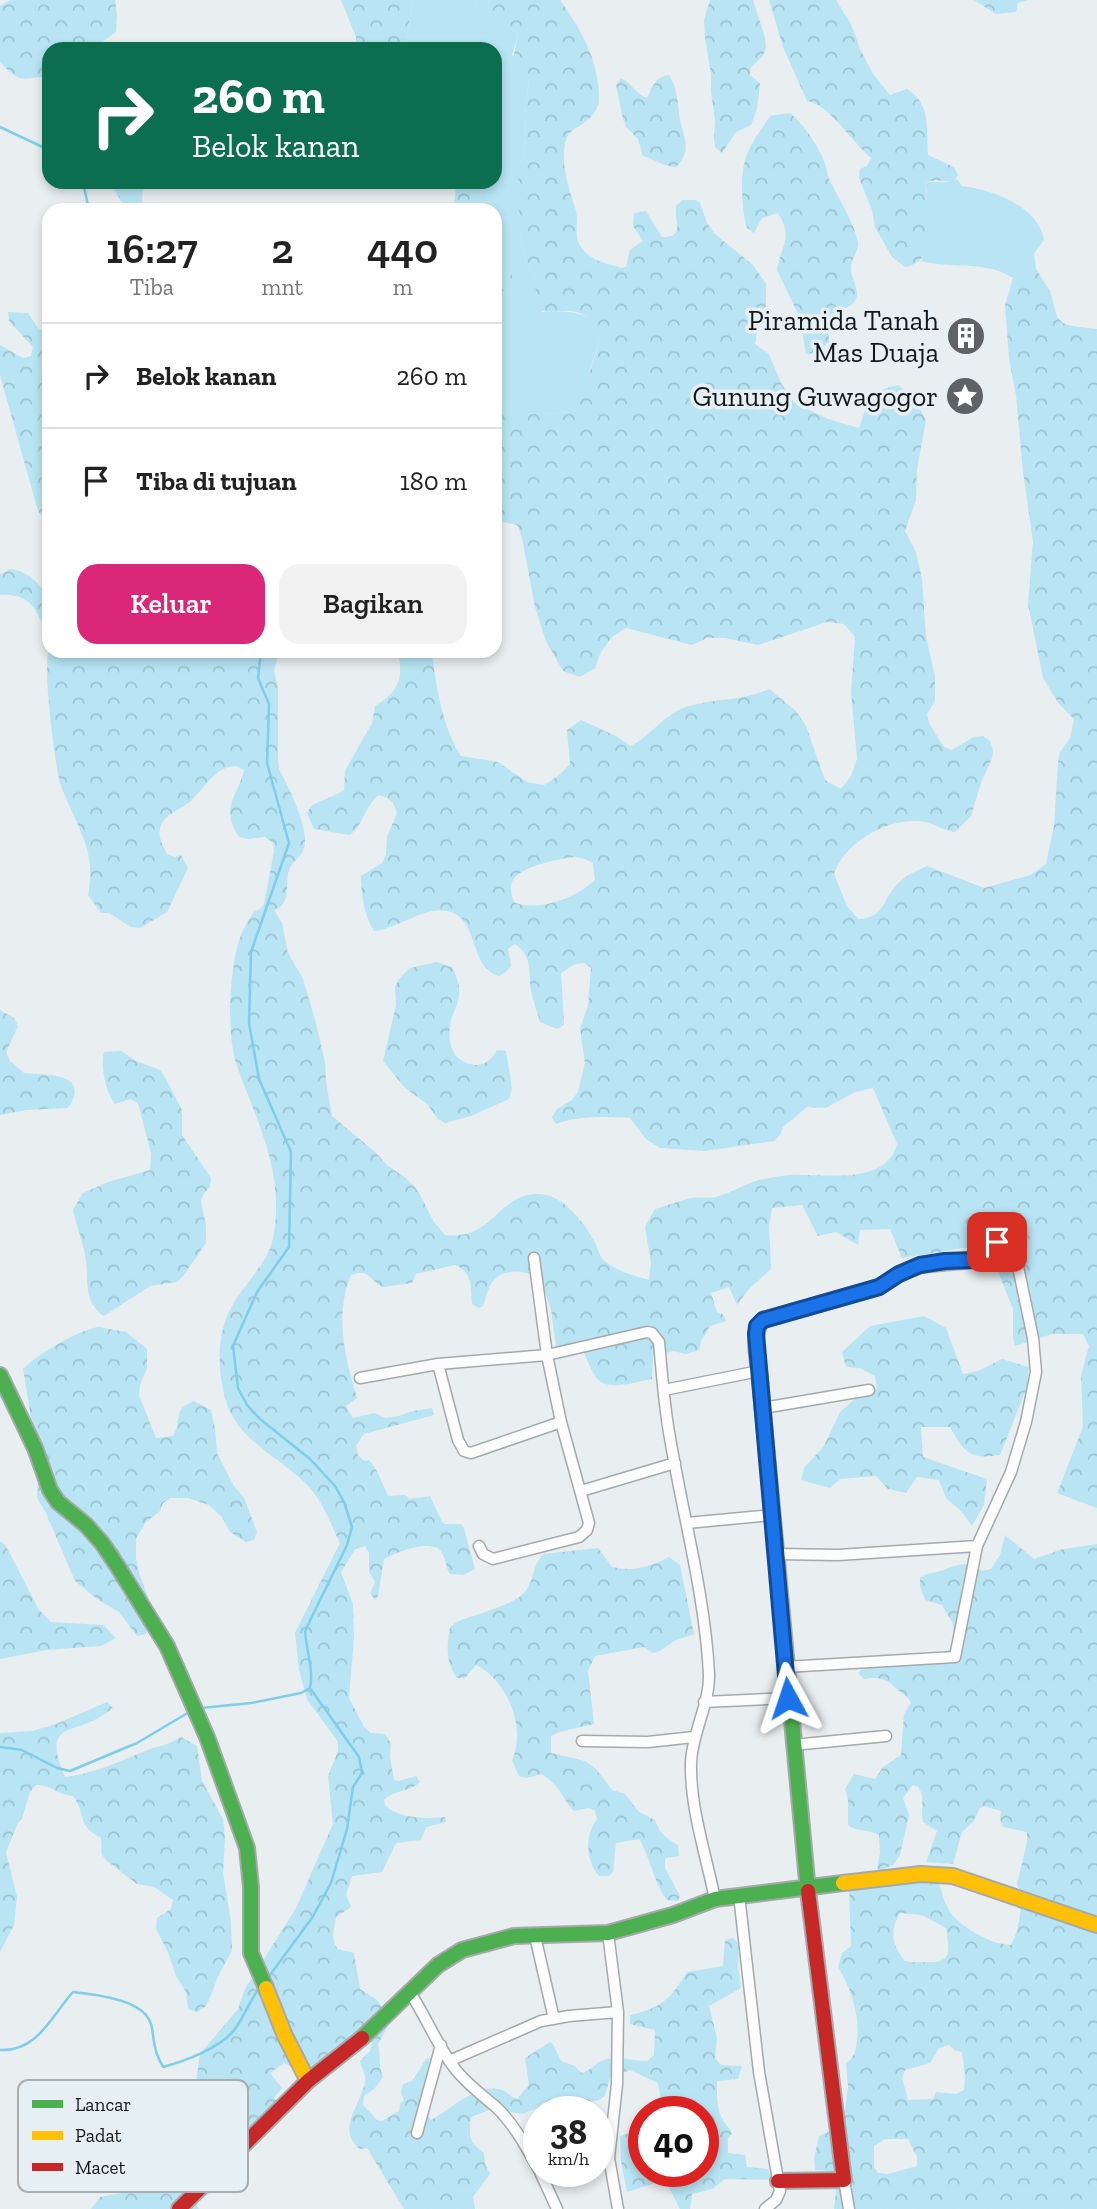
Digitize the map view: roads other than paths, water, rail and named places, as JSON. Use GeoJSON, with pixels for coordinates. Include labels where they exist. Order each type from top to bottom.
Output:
{"type":"FeatureCollection","features":[{"type":"Feature","properties":{"kind":"street"},"geometry":{"type":"LineString","coordinates":[[849,2209],[824,2046],[785,1667],[757,1326],[763,1320],[879,1287],[920,1265],[973,1260],[997,1242],[1009,1224]]}},
{"type":"Feature","properties":{"kind":"street"},"geometry":{"type":"LineString","coordinates":[[785,1667],[955,1657],[977,1546],[1011,1472],[1037,1372],[1009,1224]]}},
{"type":"Feature","properties":{"kind":"street"},"geometry":{"type":"LineString","coordinates":[[479,1546],[483,1554],[493,1559],[579,1537],[587,1530],[589,1523],[561,1422],[547,1355],[534,1258]]}},
{"type":"Feature","properties":{"kind":"street"},"geometry":{"type":"LineString","coordinates":[[360,1378],[438,1364],[547,1355],[647,1332],[652,1333],[659,1342],[675,1463],[708,1663],[708,1686],[694,1737],[691,1764],[695,1806],[715,1899]]}},
{"type":"Feature","properties":{"kind":"street"},"geometry":{"type":"LineString","coordinates":[[438,1364],[458,1440],[464,1451],[471,1453],[561,1422]]}},
{"type":"Feature","properties":{"kind":"street"},"geometry":{"type":"LineString","coordinates":[[664,1390],[759,1371]]}},
{"type":"Feature","properties":{"kind":"street"},"geometry":{"type":"LineString","coordinates":[[0,1376],[35,1448],[50,1490],[58,1502],[86,1525],[102,1543],[167,1646],[206,1737],[247,1848],[251,1887],[251,1953],[285,2036],[308,2081]]}},
{"type":"Feature","properties":{"kind":"street"},"geometry":{"type":"LineString","coordinates":[[763,1408],[869,1390]]}},
{"type":"Feature","properties":{"kind":"street"},"geometry":{"type":"LineString","coordinates":[[580,1491],[675,1463]]}},
{"type":"Feature","properties":{"kind":"street"},"geometry":{"type":"LineString","coordinates":[[687,1523],[772,1515]]}},
{"type":"Feature","properties":{"kind":"street"},"geometry":{"type":"LineString","coordinates":[[776,1554],[838,1555],[977,1546]]}},
{"type":"Feature","properties":{"kind":"street"},"geometry":{"type":"LineString","coordinates":[[704,1702],[788,1698]]}},
{"type":"Feature","properties":{"kind":"street"},"geometry":{"type":"LineString","coordinates":[[793,1745],[886,1736]]}},
{"type":"Feature","properties":{"kind":"street"},"geometry":{"type":"LineString","coordinates":[[582,1741],[648,1742],[694,1737]]}},
{"type":"Feature","properties":{"kind":"street"},"geometry":{"type":"LineString","coordinates":[[248,2141],[308,2081],[366,2035],[438,1965],[462,1950],[514,1936],[608,1933],[673,1915],[715,1899],[934,1874],[953,1876],[1097,1925]]}},
{"type":"Feature","properties":{"kind":"street"},"geometry":{"type":"LineString","coordinates":[[739,1895],[759,2071],[778,2181],[779,2196],[765,2209]]}},
{"type":"Feature","properties":{"kind":"street"},"geometry":{"type":"LineString","coordinates":[[608,1933],[618,2012],[617,2084],[609,2158],[618,2209]]}},
{"type":"Feature","properties":{"kind":"street"},"geometry":{"type":"LineString","coordinates":[[535,1936],[554,2019]]}},
{"type":"Feature","properties":{"kind":"street"},"geometry":{"type":"LineString","coordinates":[[409,1991],[423,2011],[449,2061],[466,2082],[502,2113],[523,2142]]}},
{"type":"Feature","properties":{"kind":"street"},"geometry":{"type":"LineString","coordinates":[[449,2061],[517,2031],[554,2019],[618,2012]]}},
{"type":"Feature","properties":{"kind":"street"},"geometry":{"type":"LineString","coordinates":[[417,2133],[441,2045]]}},
{"type":"Feature","properties":{"kind":"street"},"geometry":{"type":"LineString","coordinates":[[778,2181],[844,2180]]}},
{"type":"Feature","properties":{"kind":"street"},"geometry":{"type":"LineString","coordinates":[[547,2187],[557,2209]]}},
{"type":"Feature","properties":{"kind":"street"},"geometry":{"type":"LineString","coordinates":[[179,2209],[196,2192]]}},
{"type":"Feature","properties":{"kind":"waterway"},"geometry":{"type":"LineString","coordinates":[[0,127],[42,147]]}},
{"type":"Feature","properties":{"kind":"waterway"},"geometry":{"type":"LineString","coordinates":[[84,189],[88,203]]}},
{"type":"Feature","properties":{"kind":"waterway"},"geometry":{"type":"LineString","coordinates":[[260,658],[258,678],[269,704],[267,763],[289,843],[251,952],[249,1023],[259,1079],[291,1152],[289,1247],[257,1292],[233,1346],[238,1388],[247,1405],[260,1419],[310,1459],[335,1486],[344,1502],[352,1527],[347,1545],[305,1631],[310,1688],[359,1757],[362,1773],[353,1787],[347,1829],[331,1883],[312,1918],[267,1979]]}},
{"type":"Feature","properties":{"kind":"waterway"},"geometry":{"type":"LineString","coordinates":[[201,1708],[251,1703],[301,1693],[310,1688]]}},
{"type":"Feature","properties":{"kind":"waterway"},"geometry":{"type":"LineString","coordinates":[[0,1747],[22,1750],[57,1768],[70,1771],[137,1743],[191,1711]]}},
{"type":"Feature","properties":{"kind":"waterway"},"geometry":{"type":"LineString","coordinates":[[0,2050],[13,2049],[34,2039],[73,1992],[112,1998],[140,2010],[150,2022],[163,2067],[202,2053],[229,2036],[260,1987]]}},
{"type":"Feature","properties":{"kind":"place","name":"Piramida Tanah Mas Duaja"},"geometry":{"type":"Point","coordinates":[966,336]}},
{"type":"Feature","properties":{"kind":"place","name":"Gunung Guwagogor"},"geometry":{"type":"Point","coordinates":[965,396]}}]}
